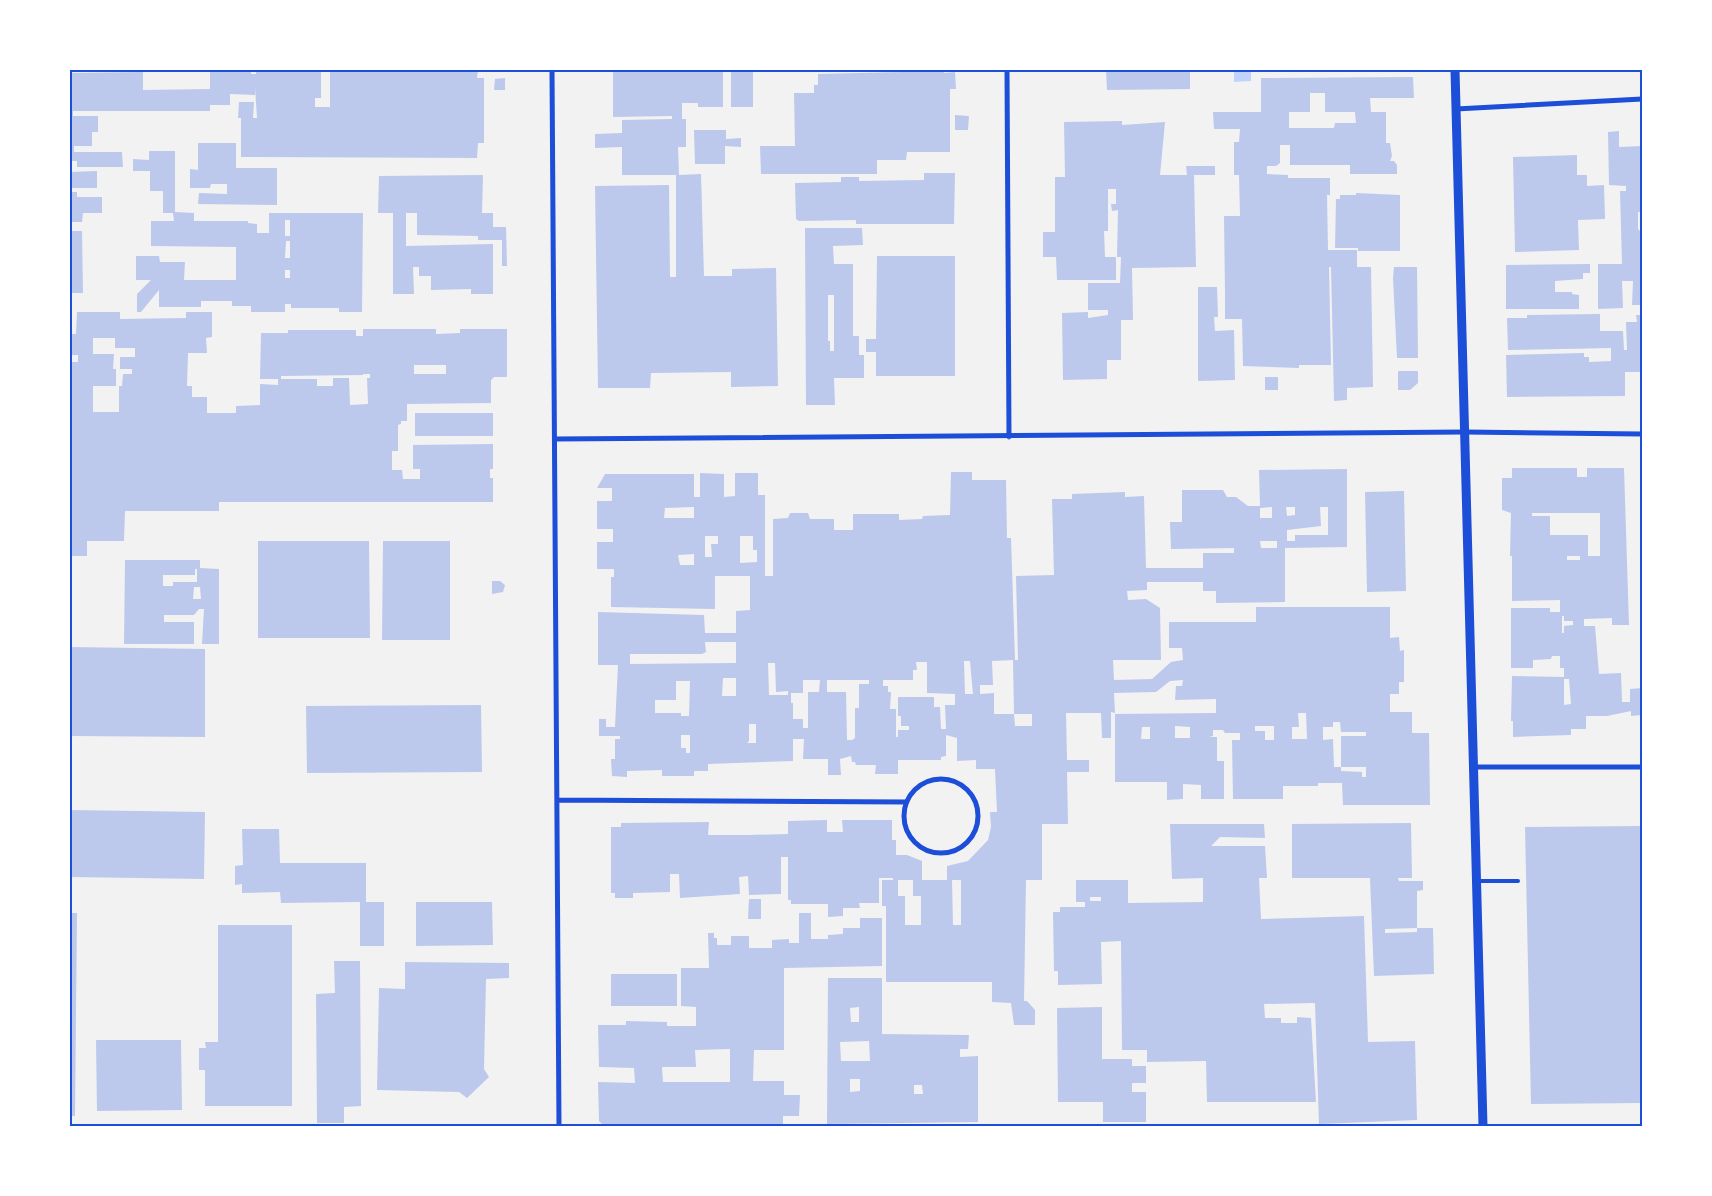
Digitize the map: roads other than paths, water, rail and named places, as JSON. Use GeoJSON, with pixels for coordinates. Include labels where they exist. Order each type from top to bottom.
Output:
{"type":"FeatureCollection","features":[{"type":"Feature","properties":{"kind":"street"},"geometry":{"type":"LineString","coordinates":[[552,70],[559,1126]]}},
{"type":"Feature","properties":{"kind":"street"},"geometry":{"type":"LineString","coordinates":[[1007,70],[1009,437]]}},
{"type":"Feature","properties":{"kind":"street"},"geometry":{"type":"LineString","coordinates":[[1455,70],[1483,1126]]}},
{"type":"Feature","properties":{"kind":"street"},"geometry":{"type":"LineString","coordinates":[[1456,109],[1642,98]]}},
{"type":"Feature","properties":{"kind":"street"},"geometry":{"type":"LineString","coordinates":[[555,438],[1009,437],[1465,432],[1642,434]]}},
{"type":"Feature","properties":{"kind":"street"},"geometry":{"type":"LineString","coordinates":[[1474,767],[1642,767]]}},
{"type":"Feature","properties":{"kind":"street"},"geometry":{"type":"LineString","coordinates":[[935,780],[948,780],[959,785],[972,798],[978,816],[976,827],[970,838],[952,852],[929,852],[918,846],[905,827],[904,815],[907,802],[913,791],[923,784],[935,780]]}},
{"type":"Feature","properties":{"kind":"street"},"geometry":{"type":"LineString","coordinates":[[557,800],[907,802]]}},
{"type":"Feature","properties":{"kind":"lane"},"geometry":{"type":"LineString","coordinates":[[1477,881],[1518,881]]}},
{"type":"Feature","properties":{"kind":"water"},"geometry":{"type":"Polygon","coordinates":[[[1234,70],[1251,70],[1251,81],[1234,82],[1234,70]]]}}]}
